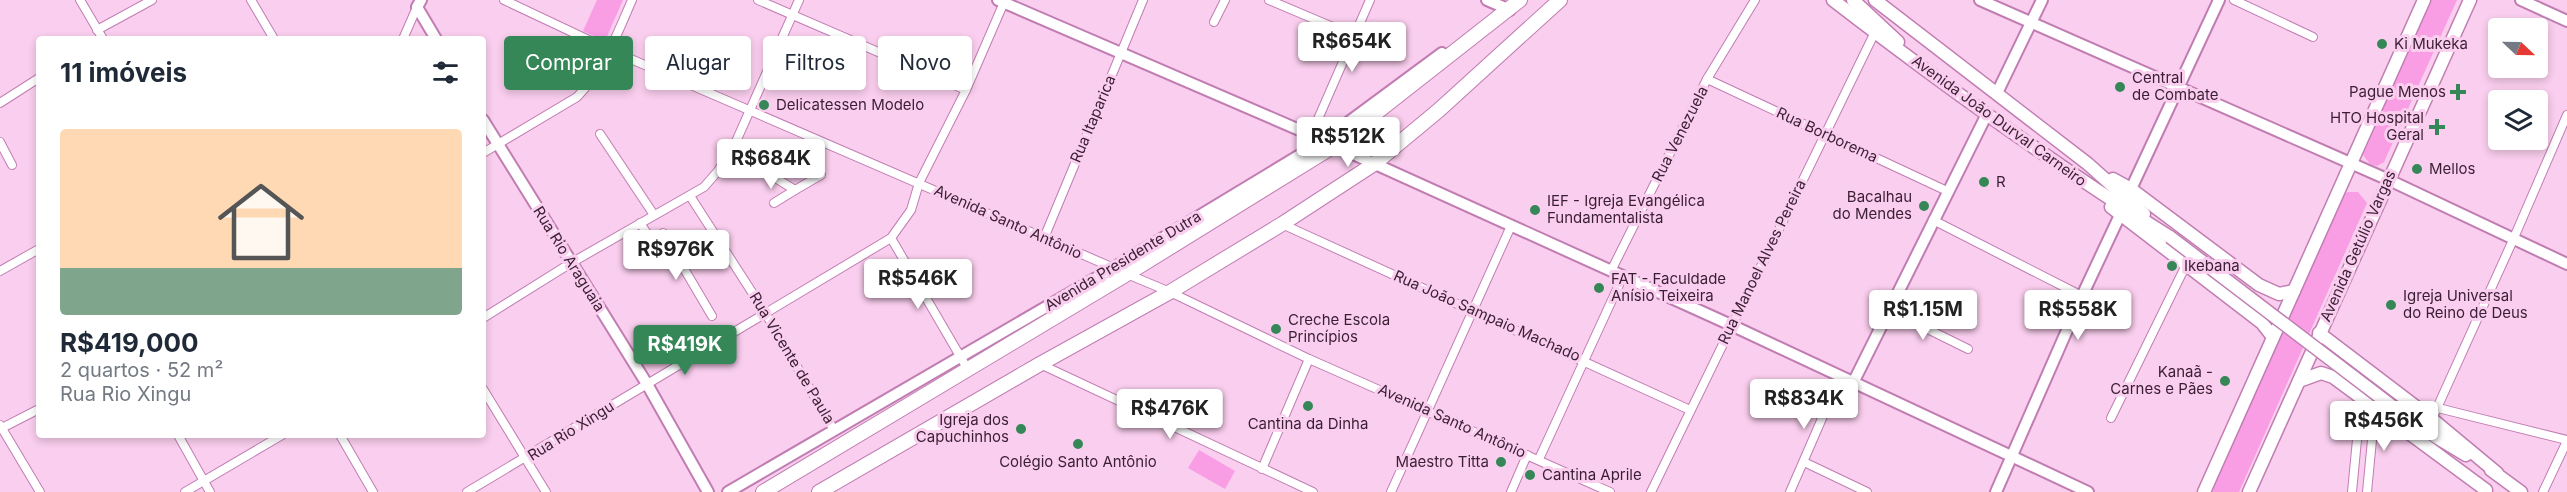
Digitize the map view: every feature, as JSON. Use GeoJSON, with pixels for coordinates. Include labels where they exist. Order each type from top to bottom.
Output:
{"type":"FeatureCollection","features":[{"type":"Feature","properties":{"kind":"highway"},"geometry":{"type":"LineString","coordinates":[[819,492],[1170,291],[1282,224],[1374,164],[1439,110],[1560,0]]}},
{"type":"Feature","properties":{"kind":"highway","name":"Avenida Presidente Dutra"},"geometry":{"type":"LineString","coordinates":[[763,492],[909,396],[967,368],[1127,274],[1329,143],[1515,4]]}},
{"type":"Feature","properties":{"kind":"main road","name":"Avenida João Durval Carneiro"},"geometry":{"type":"LineString","coordinates":[[1833,0],[1913,58],[1986,116],[2086,184],[2170,237]]}},
{"type":"Feature","properties":{"kind":"main road","name":"Avenida João Durval Carneiro"},"geometry":{"type":"LineString","coordinates":[[1875,0],[1890,5],[1924,40],[2088,164],[2170,237],[2418,426],[2487,491]]}},
{"type":"Feature","properties":{"kind":"main road"},"geometry":{"type":"LineString","coordinates":[[2204,492],[2424,0]]}},
{"type":"Feature","properties":{"kind":"main road","name":"Avenida Getúlio Vargas"},"geometry":{"type":"LineString","coordinates":[[2249,492],[2470,0]]}},
{"type":"Feature","properties":{"kind":"main road"},"geometry":{"type":"LineString","coordinates":[[1855,1],[1924,40]]}},
{"type":"Feature","properties":{"kind":"main road"},"geometry":{"type":"LineString","coordinates":[[1855,1],[1913,58]]}},
{"type":"Feature","properties":{"kind":"main road"},"geometry":{"type":"LineString","coordinates":[[2088,164],[2131,189],[2259,285],[2279,294],[2294,291]]}},
{"type":"Feature","properties":{"kind":"main road"},"geometry":{"type":"LineString","coordinates":[[2086,184],[2120,215],[2262,323],[2273,337]]}},
{"type":"Feature","properties":{"kind":"main road"},"geometry":{"type":"LineString","coordinates":[[2238,304],[2251,304],[2257,298],[2259,285]]}},
{"type":"Feature","properties":{"kind":"main road","name":"Avenida João Durval Carneiro"},"geometry":{"type":"LineString","coordinates":[[2319,333],[2344,355],[2435,413],[2497,473]]}},
{"type":"Feature","properties":{"kind":"main road"},"geometry":{"type":"LineString","coordinates":[[2333,377],[2330,363],[2335,356],[2344,355]]}},
{"type":"Feature","properties":{"kind":"main road"},"geometry":{"type":"LineString","coordinates":[[2299,381],[2321,373],[2333,377]]}},
{"type":"Feature","properties":{"kind":"main road","name":"Avenida João Durval Carneiro"},"geometry":{"type":"LineString","coordinates":[[2333,377],[2487,491]]}},
{"type":"Feature","properties":{"kind":"main road","name":"Avenida João Durval Carneiro"},"geometry":{"type":"LineString","coordinates":[[2418,426],[2497,473],[2522,492]]}},
{"type":"Feature","properties":{"kind":"street"},"geometry":{"type":"LineString","coordinates":[[80,0],[100,36],[152,0]]}},
{"type":"Feature","properties":{"kind":"street"},"geometry":{"type":"LineString","coordinates":[[251,0],[272,36]]}},
{"type":"Feature","properties":{"kind":"street","name":"Avenida Santo Antônio"},"geometry":{"type":"LineString","coordinates":[[504,0],[580,36]]}},
{"type":"Feature","properties":{"kind":"street"},"geometry":{"type":"LineString","coordinates":[[616,36],[632,0]]}},
{"type":"Feature","properties":{"kind":"street"},"geometry":{"type":"LineString","coordinates":[[758,0],[878,52]]}},
{"type":"Feature","properties":{"kind":"street"},"geometry":{"type":"LineString","coordinates":[[486,316],[571,263],[704,186],[718,171],[734,146],[799,0]]}},
{"type":"Feature","properties":{"kind":"street","name":"Rua Itaparica"},"geometry":{"type":"LineString","coordinates":[[1044,238],[1143,0]]}},
{"type":"Feature","properties":{"kind":"street"},"geometry":{"type":"LineString","coordinates":[[1214,22],[1225,0]]}},
{"type":"Feature","properties":{"kind":"street"},"geometry":{"type":"LineString","coordinates":[[1269,0],[1354,36]]}},
{"type":"Feature","properties":{"kind":"street"},"geometry":{"type":"LineString","coordinates":[[1311,135],[1370,0]]}},
{"type":"Feature","properties":{"kind":"street"},"geometry":{"type":"LineString","coordinates":[[1487,0],[1515,4]]}},
{"type":"Feature","properties":{"kind":"street","name":"Rua Venezuela"},"geometry":{"type":"LineString","coordinates":[[1611,271],[1707,79],[1755,0]]}},
{"type":"Feature","properties":{"kind":"street"},"geometry":{"type":"LineString","coordinates":[[1980,0],[2350,165],[2389,180],[2567,264]]}},
{"type":"Feature","properties":{"kind":"street"},"geometry":{"type":"LineString","coordinates":[[1997,93],[2042,0]]}},
{"type":"Feature","properties":{"kind":"street"},"geometry":{"type":"LineString","coordinates":[[2131,189],[2219,0]]}},
{"type":"Feature","properties":{"kind":"street"},"geometry":{"type":"LineString","coordinates":[[2234,0],[2313,37]]}},
{"type":"Feature","properties":{"kind":"street"},"geometry":{"type":"LineString","coordinates":[[2521,0],[2567,21]]}},
{"type":"Feature","properties":{"kind":"street"},"geometry":{"type":"LineString","coordinates":[[972,76],[1003,1],[1311,135],[1623,276],[2012,455],[2087,492]]}},
{"type":"Feature","properties":{"kind":"street"},"geometry":{"type":"LineString","coordinates":[[404,36],[419,3]]}},
{"type":"Feature","properties":{"kind":"street"},"geometry":{"type":"LineString","coordinates":[[419,3],[435,36]]}},
{"type":"Feature","properties":{"kind":"street","name":"Rua Manoel Alves Pereira"},"geometry":{"type":"LineString","coordinates":[[1651,492],[1875,32]]}},
{"type":"Feature","properties":{"kind":"street","name":"Avenida Santo Antônio"},"geometry":{"type":"LineString","coordinates":[[633,60],[1170,291],[1310,359],[1610,492]]}},
{"type":"Feature","properties":{"kind":"street","name":"Rua Borborema"},"geometry":{"type":"LineString","coordinates":[[1707,79],[1947,191]]}},
{"type":"Feature","properties":{"kind":"street"},"geometry":{"type":"LineString","coordinates":[[0,103],[36,80]]}},
{"type":"Feature","properties":{"kind":"street"},"geometry":{"type":"LineString","coordinates":[[486,151],[577,97],[583,90]]}},
{"type":"Feature","properties":{"kind":"street"},"geometry":{"type":"LineString","coordinates":[[966,90],[919,183],[911,210],[891,238],[967,368]]}},
{"type":"Feature","properties":{"kind":"street"},"geometry":{"type":"LineString","coordinates":[[2542,492],[2567,440],[2435,413],[2567,115]]}},
{"type":"Feature","properties":{"kind":"street"},"geometry":{"type":"LineString","coordinates":[[1853,383],[1986,116]]}},
{"type":"Feature","properties":{"kind":"street","name":"Rua Rio Araguaia"},"geometry":{"type":"LineString","coordinates":[[486,125],[647,384],[708,492]]}},
{"type":"Feature","properties":{"kind":"street"},"geometry":{"type":"LineString","coordinates":[[600,134],[654,215]]}},
{"type":"Feature","properties":{"kind":"street"},"geometry":{"type":"LineString","coordinates":[[0,142],[12,165]]}},
{"type":"Feature","properties":{"kind":"street","name":"Avenida Presidente Dutra"},"geometry":{"type":"LineString","coordinates":[[728,492],[834,430],[909,396],[959,356],[1329,143]]}},
{"type":"Feature","properties":{"kind":"street"},"geometry":{"type":"LineString","coordinates":[[734,146],[740,156],[795,190]]}},
{"type":"Feature","properties":{"kind":"street"},"geometry":{"type":"LineString","coordinates":[[774,203],[821,175]]}},
{"type":"Feature","properties":{"kind":"street","name":"Rua Vicente de Paula"},"geometry":{"type":"LineString","coordinates":[[690,195],[766,314],[834,430]]}},
{"type":"Feature","properties":{"kind":"street"},"geometry":{"type":"LineString","coordinates":[[1996,492],[2120,215]]}},
{"type":"Feature","properties":{"kind":"street"},"geometry":{"type":"LineString","coordinates":[[1933,220],[2082,296]]}},
{"type":"Feature","properties":{"kind":"street"},"geometry":{"type":"LineString","coordinates":[[640,224],[652,242],[671,247]]}},
{"type":"Feature","properties":{"kind":"street","name":"Rua João Sampaio Machado"},"geometry":{"type":"LineString","coordinates":[[1282,224],[1585,360],[1690,410]]}},
{"type":"Feature","properties":{"kind":"street"},"geometry":{"type":"LineString","coordinates":[[1391,492],[1511,226]]}},
{"type":"Feature","properties":{"kind":"street"},"geometry":{"type":"LineString","coordinates":[[663,233],[712,316]]}},
{"type":"Feature","properties":{"kind":"street","name":"Rua Rio Xingu"},"geometry":{"type":"LineString","coordinates":[[467,492],[526,459],[891,238]]}},
{"type":"Feature","properties":{"kind":"street"},"geometry":{"type":"LineString","coordinates":[[0,271],[36,251]]}},
{"type":"Feature","properties":{"kind":"street"},"geometry":{"type":"LineString","coordinates":[[2111,418],[2186,265]]}},
{"type":"Feature","properties":{"kind":"street"},"geometry":{"type":"LineString","coordinates":[[1539,459],[1623,276]]}},
{"type":"Feature","properties":{"kind":"street"},"geometry":{"type":"LineString","coordinates":[[1889,310],[1968,349]]}},
{"type":"Feature","properties":{"kind":"street"},"geometry":{"type":"LineString","coordinates":[[1262,469],[1310,359]]}},
{"type":"Feature","properties":{"kind":"street"},"geometry":{"type":"LineString","coordinates":[[1040,364],[1313,492]]}},
{"type":"Feature","properties":{"kind":"street"},"geometry":{"type":"LineString","coordinates":[[1791,492],[1840,377]]}},
{"type":"Feature","properties":{"kind":"street"},"geometry":{"type":"LineString","coordinates":[[486,394],[546,492]]}},
{"type":"Feature","properties":{"kind":"street"},"geometry":{"type":"LineString","coordinates":[[2352,492],[2361,398]]}},
{"type":"Feature","properties":{"kind":"street"},"geometry":{"type":"LineString","coordinates":[[2367,492],[2375,409]]}},
{"type":"Feature","properties":{"kind":"street"},"geometry":{"type":"LineString","coordinates":[[36,410],[1,427],[40,492]]}},
{"type":"Feature","properties":{"kind":"street"},"geometry":{"type":"LineString","coordinates":[[180,438],[210,492]]}},
{"type":"Feature","properties":{"kind":"street"},"geometry":{"type":"LineString","coordinates":[[185,492],[277,438]]}},
{"type":"Feature","properties":{"kind":"street"},"geometry":{"type":"LineString","coordinates":[[342,438],[373,492]]}},
{"type":"Feature","properties":{"kind":"street"},"geometry":{"type":"LineString","coordinates":[[1511,492],[1527,454]]}},
{"type":"Feature","properties":{"kind":"street"},"geometry":{"type":"LineString","coordinates":[[781,461],[788,477]]}},
{"type":"Feature","properties":{"kind":"street"},"geometry":{"type":"LineString","coordinates":[[1804,462],[1867,492]]}},
{"type":"Feature","properties":{"kind":"shaded area"},"geometry":{"type":"Polygon","coordinates":[[[597,0],[623,0],[607,36],[594,36],[583,31],[597,0]]]}},
{"type":"Feature","properties":{"kind":"shaded area"},"geometry":{"type":"Polygon","coordinates":[[[2431,0],[2457,0],[2384,162],[2377,166],[2370,164],[2363,155],[2431,0]]]}},
{"type":"Feature","properties":{"kind":"shaded area"},"geometry":{"type":"Polygon","coordinates":[[[2358,192],[2367,203],[2239,492],[2212,492],[2343,194],[2358,192]]]}},
{"type":"Feature","properties":{"kind":"shaded area"},"geometry":{"type":"Polygon","coordinates":[[[1199,450],[1235,471],[1225,489],[1188,468],[1199,450]]]}},
{"type":"Feature","properties":{"kind":"place","name":"Ki Mukeka"},"geometry":{"type":"Point","coordinates":[2382,44]}},
{"type":"Feature","properties":{"kind":"place","name":"Central de Combate"},"geometry":{"type":"Point","coordinates":[2120,87]}},
{"type":"Feature","properties":{"kind":"place","name":"Pague Menos"},"geometry":{"type":"Point","coordinates":[2458,92]}},
{"type":"Feature","properties":{"kind":"place","name":"Delicatessen Modelo"},"geometry":{"type":"Point","coordinates":[764,105]}},
{"type":"Feature","properties":{"kind":"place","name":"HTO Hospital Geral"},"geometry":{"type":"Point","coordinates":[2437,127]}},
{"type":"Feature","properties":{"kind":"place","name":"Mellos"},"geometry":{"type":"Point","coordinates":[2417,169]}},
{"type":"Feature","properties":{"kind":"place","name":"R"},"geometry":{"type":"Point","coordinates":[1984,182]}},
{"type":"Feature","properties":{"kind":"place","name":"Bacalhau do Mendes"},"geometry":{"type":"Point","coordinates":[1924,206]}},
{"type":"Feature","properties":{"kind":"place","name":"IEF - Igreja Evangélica Fundamentalista"},"geometry":{"type":"Point","coordinates":[1535,210]}},
{"type":"Feature","properties":{"kind":"place","name":"Ikebana"},"geometry":{"type":"Point","coordinates":[2172,266]}},
{"type":"Feature","properties":{"kind":"place","name":"FAT - Faculdade Anísio Teixeira"},"geometry":{"type":"Point","coordinates":[1599,288]}},
{"type":"Feature","properties":{"kind":"place","name":"Igreja Universal do Reino de Deus"},"geometry":{"type":"Point","coordinates":[2391,305]}},
{"type":"Feature","properties":{"kind":"place","name":"Creche Escola Princípios"},"geometry":{"type":"Point","coordinates":[1276,329]}},
{"type":"Feature","properties":{"kind":"place","name":"Kanaã - Carnes e Pães"},"geometry":{"type":"Point","coordinates":[2225,381]}},
{"type":"Feature","properties":{"kind":"place","name":"Cantina da Dinha"},"geometry":{"type":"Point","coordinates":[1308,406]}},
{"type":"Feature","properties":{"kind":"place","name":"Igreja dos Capuchinhos"},"geometry":{"type":"Point","coordinates":[1021,429]}},
{"type":"Feature","properties":{"kind":"place","name":"Colégio Santo Antônio"},"geometry":{"type":"Point","coordinates":[1078,444]}},
{"type":"Feature","properties":{"kind":"place","name":"Maestro Titta"},"geometry":{"type":"Point","coordinates":[1501,462]}},
{"type":"Feature","properties":{"kind":"place","name":"Cantina Aprile"},"geometry":{"type":"Point","coordinates":[1530,475]}}]}
